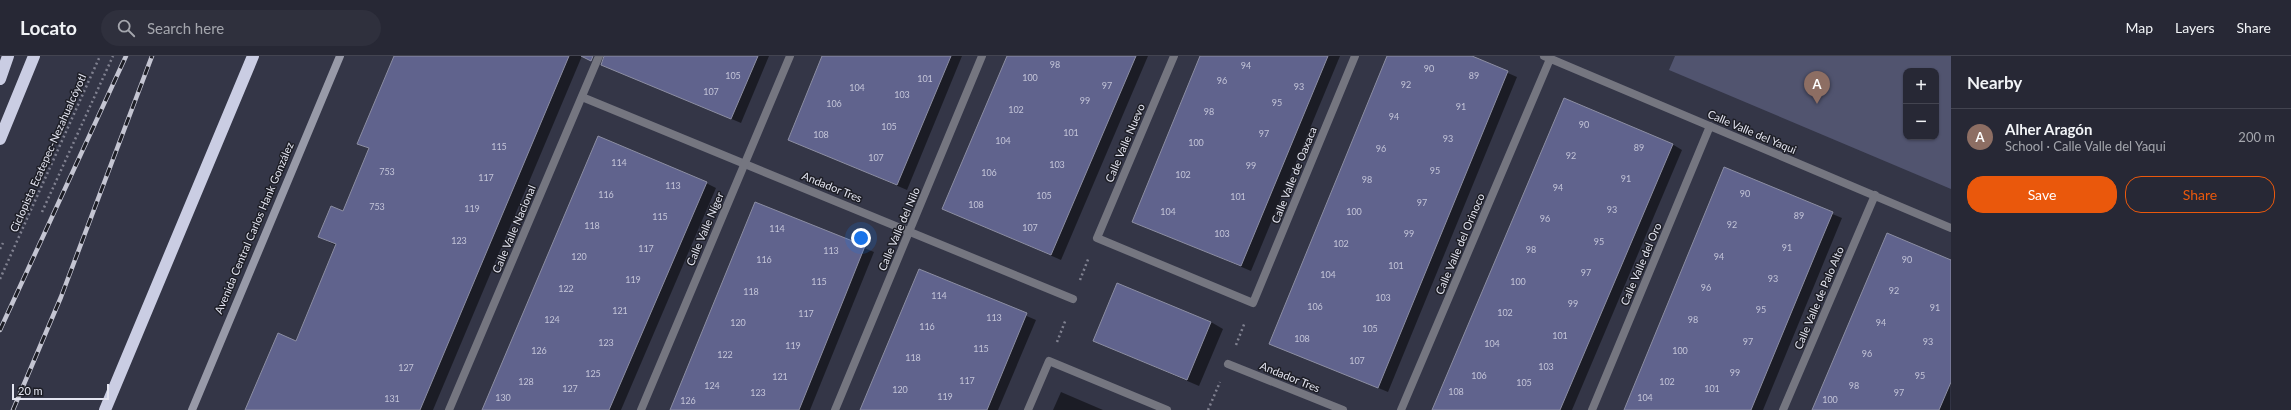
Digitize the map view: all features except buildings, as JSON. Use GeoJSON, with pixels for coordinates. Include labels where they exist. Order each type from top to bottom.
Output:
{"type":"FeatureCollection","features":[{"type":"Feature","properties":{"kind":"highway"},"geometry":{"type":"LineString","coordinates":[[0,79],[8,56]]}},
{"type":"Feature","properties":{"kind":"highway"},"geometry":{"type":"LineString","coordinates":[[0,139],[34,56]]}},
{"type":"Feature","properties":{"kind":"highway"},"geometry":{"type":"LineString","coordinates":[[105,410],[253,56]]}},
{"type":"Feature","properties":{"kind":"main road","name":"Avenida Central Carlos Hank González"},"geometry":{"type":"LineString","coordinates":[[192,410],[340,56]]}},
{"type":"Feature","properties":{"kind":"street","name":"Calle Valle Nacional"},"geometry":{"type":"LineString","coordinates":[[449,410],[599,56]]}},
{"type":"Feature","properties":{"kind":"street","name":"Calle Valle Níger"},"geometry":{"type":"LineString","coordinates":[[641,410],[790,56]]}},
{"type":"Feature","properties":{"kind":"street","name":"Calle Valle del Nilo"},"geometry":{"type":"LineString","coordinates":[[835,410],[982,56]]}},
{"type":"Feature","properties":{"kind":"street","name":"Calle Valle Nuevo"},"geometry":{"type":"LineString","coordinates":[[1174,56],[1097,238],[1253,303]]}},
{"type":"Feature","properties":{"kind":"street","name":"Calle Valle de Oaxaca"},"geometry":{"type":"LineString","coordinates":[[1253,303],[1355,56]]}},
{"type":"Feature","properties":{"kind":"street","name":"Calle Valle del Orinoco"},"geometry":{"type":"LineString","coordinates":[[1401,410],[1539,86],[1547,57]]}},
{"type":"Feature","properties":{"kind":"street","name":"Calle Valle del Yaqui"},"geometry":{"type":"LineString","coordinates":[[1547,57],[1951,228]]}},
{"type":"Feature","properties":{"kind":"street","name":"Andador Tres"},"geometry":{"type":"LineString","coordinates":[[582,97],[1073,299]]}},
{"type":"Feature","properties":{"kind":"street","name":"Calle Valle del Oro"},"geometry":{"type":"LineString","coordinates":[[1592,410],[1710,126]]}},
{"type":"Feature","properties":{"kind":"street","name":"Calle Valle de Palo Alto"},"geometry":{"type":"LineString","coordinates":[[1783,410],[1875,195]]}},
{"type":"Feature","properties":{"kind":"street"},"geometry":{"type":"LineString","coordinates":[[1028,410],[1049,361],[1167,410]]}},
{"type":"Feature","properties":{"kind":"street","name":"Andador Tres"},"geometry":{"type":"LineString","coordinates":[[1228,364],[1343,410]]}},
{"type":"Feature","properties":{"kind":"path","name":"Ciclopista Ecatepec-Nezahualcóyotl"},"geometry":{"type":"LineString","coordinates":[[0,278],[100,56]]}},
{"type":"Feature","properties":{"kind":"path"},"geometry":{"type":"LineString","coordinates":[[42,212],[113,56]]}},
{"type":"Feature","properties":{"kind":"path"},"geometry":{"type":"LineString","coordinates":[[0,249],[4,243]]}},
{"type":"Feature","properties":{"kind":"shaded area"},"geometry":{"type":"Polygon","coordinates":[[[1675,56],[1951,56],[1951,189],[1669,70],[1675,56]]]}},
{"type":"Feature","properties":{"kind":"railway"},"geometry":{"type":"LineString","coordinates":[[0,330],[126,56]]}},
{"type":"Feature","properties":{"kind":"railway"},"geometry":{"type":"LineString","coordinates":[[13,410],[61,297],[152,56]]}},
{"type":"Feature","properties":{"kind":"place","name":"Alher Aragón"},"geometry":{"type":"Point","coordinates":[1817,104]}}]}
